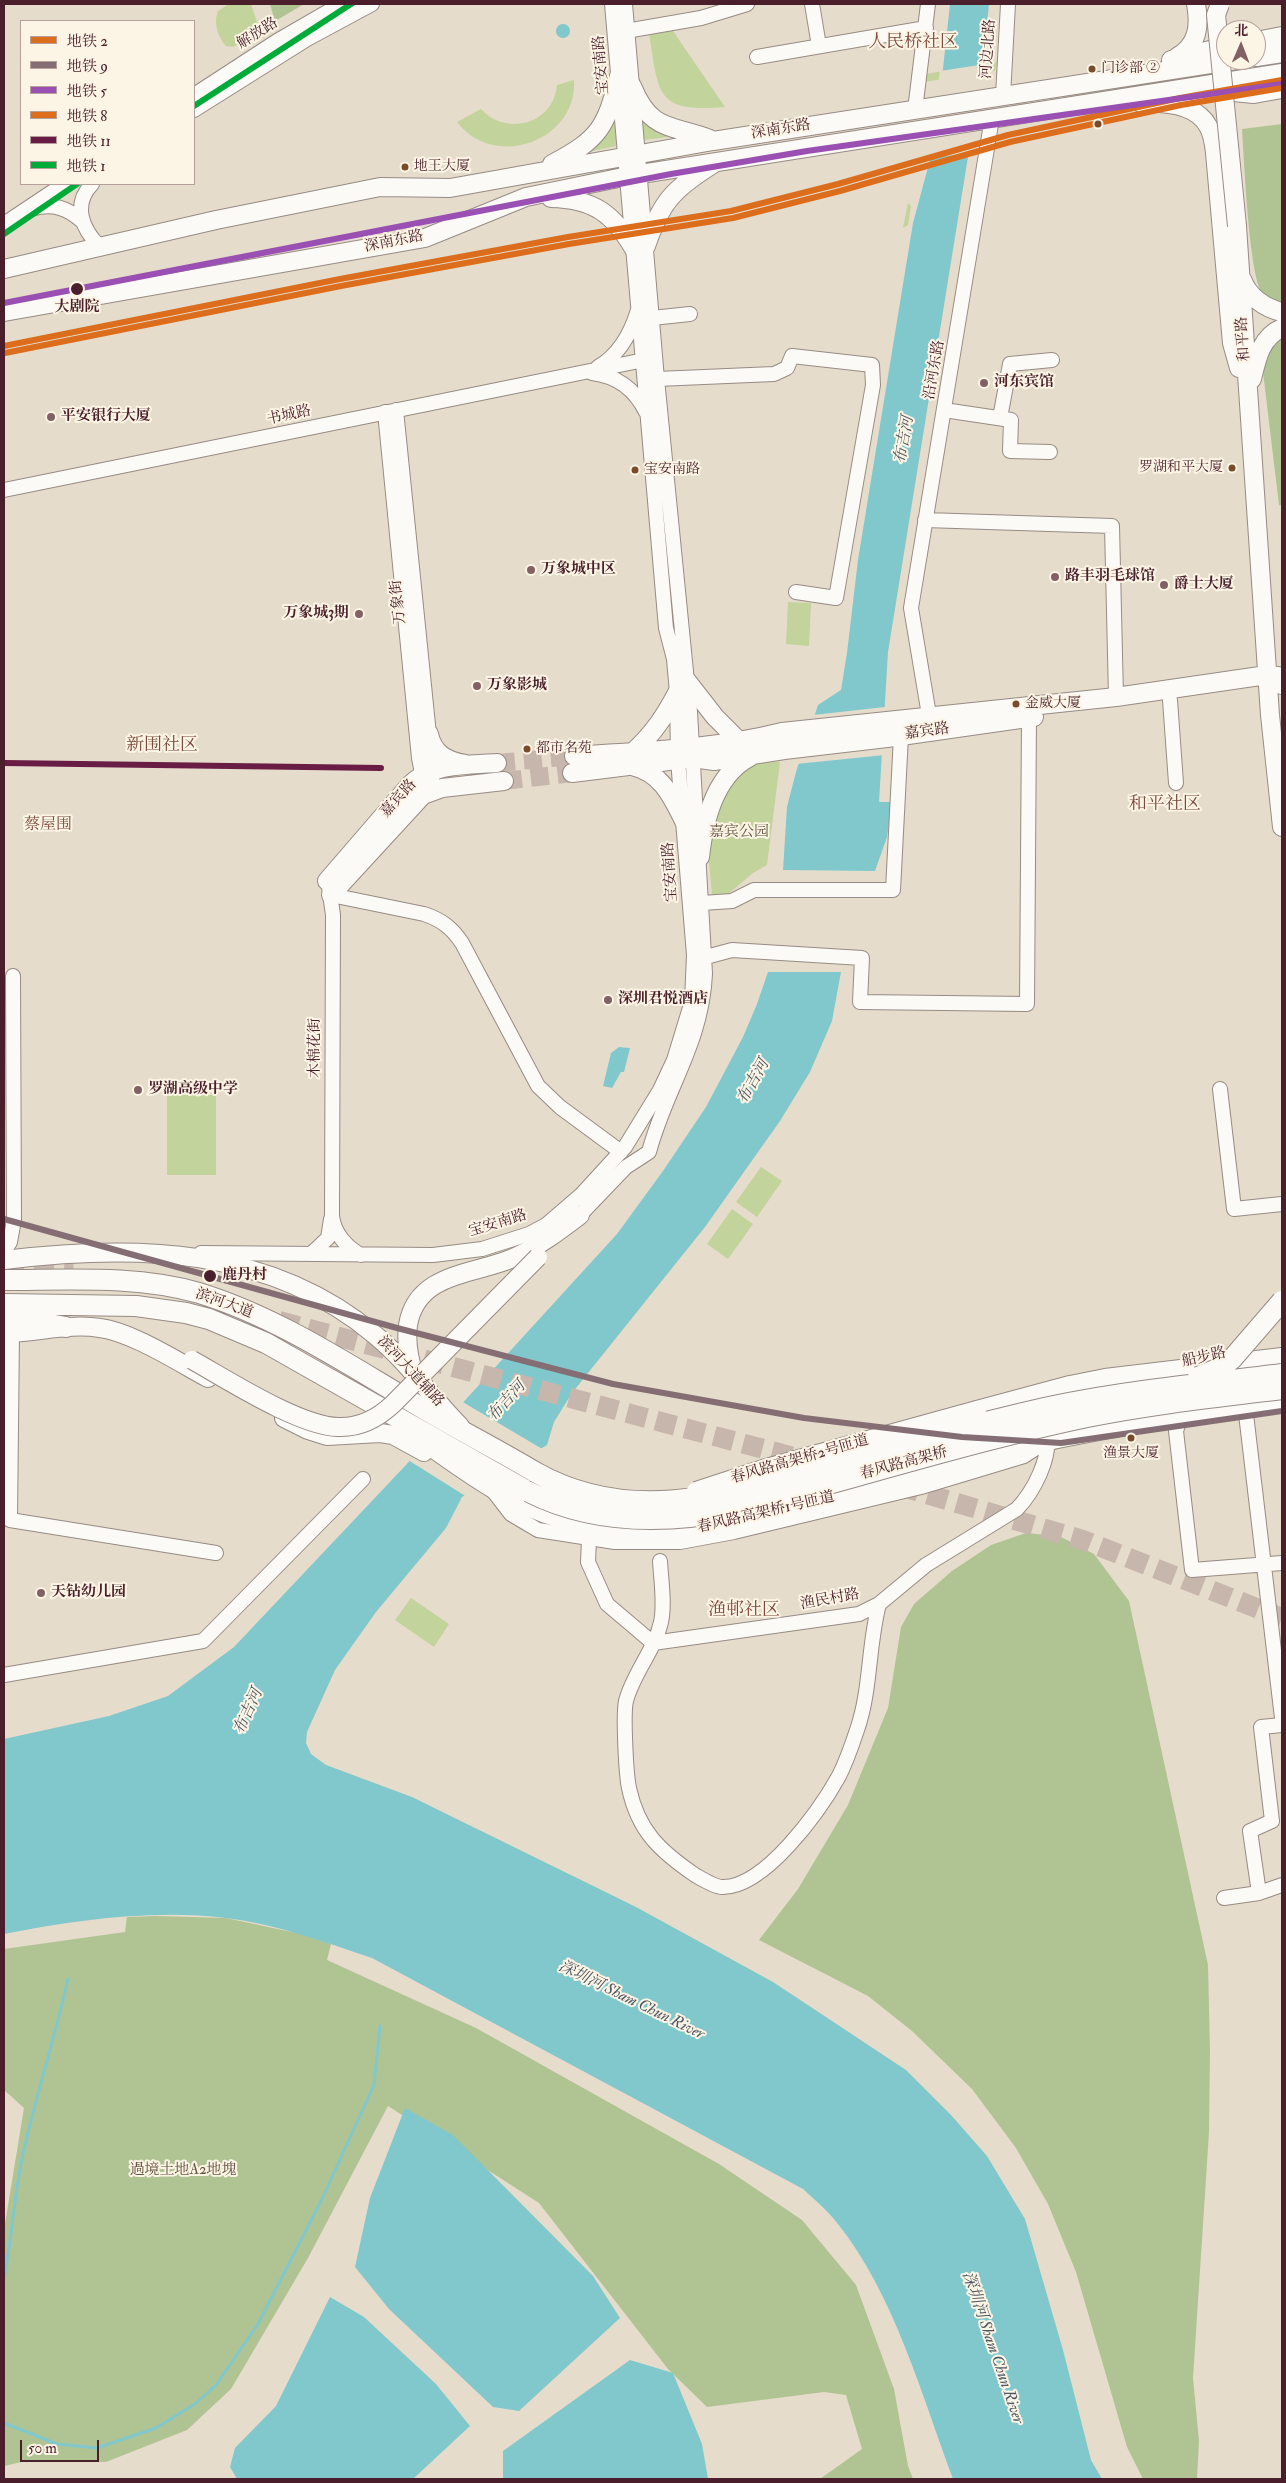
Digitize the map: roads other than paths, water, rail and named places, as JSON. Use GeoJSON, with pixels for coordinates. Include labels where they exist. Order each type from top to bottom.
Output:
{"type":"FeatureCollection","features":[{"type":"Feature","properties":{"kind":"highway","name":"滨河大道"},"geometry":{"type":"LineString","coordinates":[[4,1280],[126,1281],[163,1285],[198,1293],[269,1321],[426,1402],[466,1432]]}},
{"type":"Feature","properties":{"kind":"highway"},"geometry":{"type":"LineString","coordinates":[[1156,1388],[1207,1374],[1222,1367],[1240,1351],[1282,1301]]}},
{"type":"Feature","properties":{"kind":"highway","name":"滨河大道"},"geometry":{"type":"LineString","coordinates":[[4,1304],[102,1304],[186,1313],[236,1329],[266,1343],[365,1398],[400,1428]]}},
{"type":"Feature","properties":{"kind":"highway"},"geometry":{"type":"LineString","coordinates":[[7,1327],[66,1327]]}},
{"type":"Feature","properties":{"kind":"highway","name":"春风路高架桥"},"geometry":{"type":"LineString","coordinates":[[466,1432],[536,1472],[584,1494],[606,1499],[644,1502],[671,1501],[724,1494],[1024,1413],[1076,1401],[1156,1388],[1282,1374]]}},
{"type":"Feature","properties":{"kind":"highway","name":"春风路高架桥"},"geometry":{"type":"LineString","coordinates":[[400,1428],[560,1506],[605,1516],[648,1520],[697,1518],[736,1510],[1086,1417],[1128,1409],[1282,1389]]}},
{"type":"Feature","properties":{"kind":"main road"},"geometry":{"type":"LineString","coordinates":[[1172,60],[1186,51],[1194,41],[1198,20],[1196,4]]}},
{"type":"Feature","properties":{"kind":"main road","name":"和平路"},"geometry":{"type":"LineString","coordinates":[[1220,4],[1216,15],[1237,226],[1248,397],[1275,684],[1282,827]]}},
{"type":"Feature","properties":{"kind":"main road"},"geometry":{"type":"LineString","coordinates":[[1266,39],[1282,36]]}},
{"type":"Feature","properties":{"kind":"main road"},"geometry":{"type":"LineString","coordinates":[[1115,80],[1172,60],[1216,49]]}},
{"type":"Feature","properties":{"kind":"main road"},"geometry":{"type":"LineString","coordinates":[[1266,55],[1282,53]]}},
{"type":"Feature","properties":{"kind":"main road","name":"深南东路"},"geometry":{"type":"LineString","coordinates":[[4,269],[380,187],[450,188],[713,140],[1216,63]]}},
{"type":"Feature","properties":{"kind":"main road","name":"深南东路"},"geometry":{"type":"LineString","coordinates":[[4,312],[424,238],[526,197],[634,175],[1282,73]]}},
{"type":"Feature","properties":{"kind":"main road"},"geometry":{"type":"LineString","coordinates":[[538,171],[574,152],[597,132],[626,81],[642,106],[656,120],[673,130],[696,133],[713,140]]}},
{"type":"Feature","properties":{"kind":"main road"},"geometry":{"type":"LineString","coordinates":[[1184,88],[1254,94],[1282,89]]}},
{"type":"Feature","properties":{"kind":"main road"},"geometry":{"type":"LineString","coordinates":[[1084,104],[1165,104],[1190,111],[1208,126],[1215,153],[1232,343],[1248,397]]}},
{"type":"Feature","properties":{"kind":"main road"},"geometry":{"type":"LineString","coordinates":[[526,197],[570,199],[593,206],[617,224],[640,248],[658,213],[671,196],[692,178],[720,160]]}},
{"type":"Feature","properties":{"kind":"main road"},"geometry":{"type":"LineString","coordinates":[[1240,274],[1247,290],[1260,303],[1282,312]]}},
{"type":"Feature","properties":{"kind":"main road"},"geometry":{"type":"LineString","coordinates":[[1248,397],[1261,348],[1272,333],[1282,328]]}},
{"type":"Feature","properties":{"kind":"main road","name":"嘉宾路"},"geometry":{"type":"LineString","coordinates":[[573,764],[686,753],[782,732],[929,715],[1275,684]]}},
{"type":"Feature","properties":{"kind":"main road","name":"嘉宾路"},"geometry":{"type":"LineString","coordinates":[[686,753],[714,761],[784,750],[1170,700],[1275,684]]}},
{"type":"Feature","properties":{"kind":"main road"},"geometry":{"type":"LineString","coordinates":[[684,821],[672,796],[662,783],[641,769],[631,759],[667,714],[682,687],[716,717],[739,741]]}},
{"type":"Feature","properties":{"kind":"main road","name":"嘉宾路"},"geometry":{"type":"LineString","coordinates":[[329,888],[427,785],[489,763],[457,763],[445,758],[435,749],[429,734]]}},
{"type":"Feature","properties":{"kind":"main road"},"geometry":{"type":"LineString","coordinates":[[700,857],[704,823],[711,807],[728,775],[737,765],[752,756]]}},
{"type":"Feature","properties":{"kind":"main road","name":"嘉宾路"},"geometry":{"type":"LineString","coordinates":[[427,785],[504,780]]}},
{"type":"Feature","properties":{"kind":"main road"},"geometry":{"type":"LineString","coordinates":[[66,1327],[120,1329],[144,1335],[312,1422],[340,1427],[356,1425],[382,1414],[393,1404],[580,1215]]}},
{"type":"Feature","properties":{"kind":"main road"},"geometry":{"type":"LineString","coordinates":[[426,1402],[415,1376],[408,1351],[410,1316],[420,1297],[431,1286],[445,1278],[489,1267],[523,1253],[550,1238],[580,1215]]}},
{"type":"Feature","properties":{"kind":"main road","name":"滨河大道辅路"},"geometry":{"type":"LineString","coordinates":[[4,1260],[76,1253],[175,1253],[238,1265],[297,1285],[324,1299],[376,1335],[426,1402]]}},
{"type":"Feature","properties":{"kind":"main road"},"geometry":{"type":"LineString","coordinates":[[99,1328],[118,1332],[137,1341],[316,1433],[338,1436],[375,1433],[400,1428]]}},
{"type":"Feature","properties":{"kind":"main road","name":"船步路"},"geometry":{"type":"LineString","coordinates":[[1042,1393],[1070,1385],[1126,1375],[1224,1353],[1282,1345]]}},
{"type":"Feature","properties":{"kind":"main road","name":"船步路"},"geometry":{"type":"LineString","coordinates":[[1126,1375],[1282,1357]]}},
{"type":"Feature","properties":{"kind":"main road"},"geometry":{"type":"LineString","coordinates":[[1204,1366],[1190,1376],[1187,1392],[1195,1406],[1208,1410]]}},
{"type":"Feature","properties":{"kind":"main road","name":"春风路高架桥2号匝道"},"geometry":{"type":"LineString","coordinates":[[644,1502],[688,1493],[763,1469],[1042,1393]]}},
{"type":"Feature","properties":{"kind":"main road"},"geometry":{"type":"LineString","coordinates":[[1048,1440],[1208,1410],[1282,1400]]}},
{"type":"Feature","properties":{"kind":"main road"},"geometry":{"type":"LineString","coordinates":[[1181,1416],[1211,1418],[1282,1410]]}},
{"type":"Feature","properties":{"kind":"main road","name":"春风路高架桥1号匝道"},"geometry":{"type":"LineString","coordinates":[[400,1428],[490,1489],[572,1530],[644,1532],[707,1528],[796,1508],[1048,1440]]}},
{"type":"Feature","properties":{"kind":"street","name":"解放路"},"geometry":{"type":"LineString","coordinates":[[195,94],[277,41],[342,4]]}},
{"type":"Feature","properties":{"kind":"street","name":"解放路"},"geometry":{"type":"LineString","coordinates":[[195,109],[299,44],[372,4]]}},
{"type":"Feature","properties":{"kind":"street","name":"宝安南路"},"geometry":{"type":"LineString","coordinates":[[612,4],[626,81]]}},
{"type":"Feature","properties":{"kind":"street","name":"宝安南路"},"geometry":{"type":"LineString","coordinates":[[580,1215],[626,1167],[649,1152],[658,1120],[680,1074],[697,1027],[703,1002],[706,957],[700,857],[686,753],[652,318],[640,248],[632,154],[626,81],[625,4]]}},
{"type":"Feature","properties":{"kind":"street"},"geometry":{"type":"LineString","coordinates":[[626,31],[701,18],[748,4]]}},
{"type":"Feature","properties":{"kind":"street"},"geometry":{"type":"LineString","coordinates":[[812,4],[819,46]]}},
{"type":"Feature","properties":{"kind":"street"},"geometry":{"type":"LineString","coordinates":[[920,109],[928,4]]}},
{"type":"Feature","properties":{"kind":"street","name":"河边北路"},"geometry":{"type":"LineString","coordinates":[[995,97],[1008,4]]}},
{"type":"Feature","properties":{"kind":"street"},"geometry":{"type":"LineString","coordinates":[[757,57],[926,28]]}},
{"type":"Feature","properties":{"kind":"street","name":"沿河东路"},"geometry":{"type":"LineString","coordinates":[[929,715],[910,615],[944,410],[988,119]]}},
{"type":"Feature","properties":{"kind":"street"},"geometry":{"type":"LineString","coordinates":[[4,224],[63,185]]}},
{"type":"Feature","properties":{"kind":"street"},"geometry":{"type":"LineString","coordinates":[[82,222],[80,208],[82,200],[91,185]]}},
{"type":"Feature","properties":{"kind":"street"},"geometry":{"type":"LineString","coordinates":[[27,210],[51,206],[60,207],[76,215],[100,247]]}},
{"type":"Feature","properties":{"kind":"street","name":"宝安南路"},"geometry":{"type":"LineString","coordinates":[[640,248],[639,306],[666,628],[682,687]]}},
{"type":"Feature","properties":{"kind":"street","name":"书城路"},"geometry":{"type":"LineString","coordinates":[[581,373],[605,363],[616,352],[630,330],[639,306]]}},
{"type":"Feature","properties":{"kind":"street"},"geometry":{"type":"LineString","coordinates":[[652,318],[690,314]]}},
{"type":"Feature","properties":{"kind":"street"},"geometry":{"type":"LineString","coordinates":[[657,379],[774,374],[787,368],[792,356],[872,365],[873,385],[836,598],[796,592]]}},
{"type":"Feature","properties":{"kind":"street","name":"书城路"},"geometry":{"type":"LineString","coordinates":[[4,490],[644,360]]}},
{"type":"Feature","properties":{"kind":"street"},"geometry":{"type":"LineString","coordinates":[[1000,418],[1010,364],[1052,360]]}},
{"type":"Feature","properties":{"kind":"street","name":"书城路"},"geometry":{"type":"LineString","coordinates":[[581,373],[606,375],[620,382],[636,395],[649,418]]}},
{"type":"Feature","properties":{"kind":"street"},"geometry":{"type":"LineString","coordinates":[[944,410],[1011,420],[1010,451],[1050,452]]}},
{"type":"Feature","properties":{"kind":"street","name":"万象街"},"geometry":{"type":"LineString","coordinates":[[391,411],[429,734],[427,785]]}},
{"type":"Feature","properties":{"kind":"street","name":"万象街"},"geometry":{"type":"LineString","coordinates":[[391,411],[427,785]]}},
{"type":"Feature","properties":{"kind":"street"},"geometry":{"type":"LineString","coordinates":[[925,520],[1112,526],[1116,697]]}},
{"type":"Feature","properties":{"kind":"street"},"geometry":{"type":"LineString","coordinates":[[1170,700],[1176,783]]}},
{"type":"Feature","properties":{"kind":"street"},"geometry":{"type":"LineString","coordinates":[[706,957],[732,950],[862,958],[860,1002],[1027,1004],[1029,718]]}},
{"type":"Feature","properties":{"kind":"street"},"geometry":{"type":"LineString","coordinates":[[702,902],[732,902],[754,890],[893,890],[894,737]]}},
{"type":"Feature","properties":{"kind":"street","name":"宝安南路"},"geometry":{"type":"LineString","coordinates":[[175,1253],[361,1255],[457,1253],[482,1249],[529,1234],[546,1225],[573,1203],[621,1152],[644,1119],[664,1082],[681,1041],[692,1001],[694,955],[684,821],[686,753]]}},
{"type":"Feature","properties":{"kind":"street"},"geometry":{"type":"LineString","coordinates":[[329,888],[435,917],[450,928],[462,943],[538,1086],[560,1107],[621,1152]]}},
{"type":"Feature","properties":{"kind":"street","name":"木棉花街"},"geometry":{"type":"LineString","coordinates":[[329,888],[332,1216],[334,1228],[348,1246],[361,1255]]}},
{"type":"Feature","properties":{"kind":"street"},"geometry":{"type":"LineString","coordinates":[[4,1251],[10,1242],[14,1220],[13,976]]}},
{"type":"Feature","properties":{"kind":"street"},"geometry":{"type":"LineString","coordinates":[[1220,1089],[1234,1209],[1282,1204]]}},
{"type":"Feature","properties":{"kind":"street","name":"木棉花街"},"geometry":{"type":"LineString","coordinates":[[310,1254],[328,1238],[332,1216]]}},
{"type":"Feature","properties":{"kind":"street"},"geometry":{"type":"LineString","coordinates":[[7,1327],[10,1520],[216,1554]]}},
{"type":"Feature","properties":{"kind":"street","name":"渔民村路"},"geometry":{"type":"LineString","coordinates":[[653,1643],[846,1616],[864,1612],[879,1604],[926,1565],[1017,1509],[1028,1496],[1042,1467],[1048,1440],[1042,1393]]}},
{"type":"Feature","properties":{"kind":"street"},"geometry":{"type":"LineString","coordinates":[[1246,1414],[1282,1718]]}},
{"type":"Feature","properties":{"kind":"street"},"geometry":{"type":"LineString","coordinates":[[1181,1416],[1176,1431],[1192,1570],[1282,1562]]}},
{"type":"Feature","properties":{"kind":"street"},"geometry":{"type":"LineString","coordinates":[[572,1530],[589,1539],[631,1543],[664,1543],[713,1537],[968,1474],[1024,1456],[1048,1440]]}},
{"type":"Feature","properties":{"kind":"street"},"geometry":{"type":"LineString","coordinates":[[4,1675],[203,1641],[363,1479]]}},
{"type":"Feature","properties":{"kind":"street"},"geometry":{"type":"LineString","coordinates":[[589,1539],[588,1562],[607,1604],[653,1643]]}},
{"type":"Feature","properties":{"kind":"street"},"geometry":{"type":"LineString","coordinates":[[660,1561],[661,1621],[626,1702],[628,1787],[640,1824],[649,1837],[672,1860],[700,1878],[721,1888],[739,1884],[764,1871],[795,1838],[839,1776],[858,1729],[867,1690],[873,1628],[879,1604]]}},
{"type":"Feature","properties":{"kind":"street"},"geometry":{"type":"LineString","coordinates":[[1259,1893],[1250,1830],[1272,1821],[1261,1727],[1282,1725]]}},
{"type":"Feature","properties":{"kind":"street"},"geometry":{"type":"LineString","coordinates":[[1224,1898],[1259,1893],[1282,1885]]}},
{"type":"Feature","properties":{"kind":"water","name":"布吉河"},"geometry":{"type":"Polygon","coordinates":[[[950,4],[989,4],[983,64],[888,652],[879,802],[892,802],[887,837],[875,871],[783,870],[787,807],[796,772],[818,705],[841,690],[858,560],[913,223],[930,160],[941,87],[950,4]]]}},
{"type":"Feature","properties":{"kind":"water"},"geometry":{"type":"Polygon","coordinates":[[[560,24],[566,24],[570,31],[566,38],[560,38],[556,34],[556,28],[560,24]]]}},
{"type":"Feature","properties":{"kind":"water"},"geometry":{"type":"Polygon","coordinates":[[[768,972],[841,972],[832,1021],[810,1072],[780,1121],[705,1227],[572,1393],[554,1422],[547,1445],[462,1497],[446,1528],[376,1612],[335,1670],[307,1732],[306,1743],[311,1754],[326,1765],[412,1797],[636,1907],[773,1982],[906,2070],[951,2115],[987,2156],[1025,2219],[1063,2350],[1091,2460],[1102,2479],[953,2479],[905,2347],[875,2282],[858,2252],[838,2224],[803,2189],[372,1958],[300,1934],[263,1925],[226,1918],[199,1916],[143,1915],[115,1917],[59,1924],[4,1934],[4,1739],[109,1716],[168,1696],[234,1647],[405,1466],[617,1234],[663,1171],[706,1107],[743,1037],[768,972]]]}},
{"type":"Feature","properties":{"kind":"water"},"geometry":{"type":"Polygon","coordinates":[[[619,1047],[630,1048],[624,1072],[621,1072],[612,1088],[603,1086],[611,1053],[619,1047]]]}},
{"type":"Feature","properties":{"kind":"water"},"geometry":{"type":"Polygon","coordinates":[[[405,2108],[453,2135],[593,2276],[620,2318],[519,2411],[493,2407],[389,2309],[355,2267],[370,2198],[405,2108]]]}},
{"type":"Feature","properties":{"kind":"water"},"geometry":{"type":"Polygon","coordinates":[[[330,2297],[364,2317],[436,2384],[470,2426],[413,2479],[237,2479],[230,2467],[235,2448],[276,2406],[330,2297]]]}},
{"type":"Feature","properties":{"kind":"water"},"geometry":{"type":"Polygon","coordinates":[[[630,2360],[673,2373],[702,2444],[708,2479],[503,2479],[503,2451],[630,2360]]]}},
{"type":"Feature","properties":{"kind":"waterway"},"geometry":{"type":"LineString","coordinates":[[4,2279],[23,2154],[68,1979]]}},
{"type":"Feature","properties":{"kind":"waterway"},"geometry":{"type":"LineString","coordinates":[[4,2423],[57,2444],[97,2448],[156,2428],[195,2404],[216,2385],[258,2324],[322,2199],[374,2085],[380,2026]]}},
{"type":"Feature","properties":{"kind":"tunnel"},"geometry":{"type":"LineString","coordinates":[[497,763],[574,756]]}},
{"type":"Feature","properties":{"kind":"tunnel"},"geometry":{"type":"LineString","coordinates":[[504,781],[572,773]]}},
{"type":"Feature","properties":{"kind":"tunnel"},"geometry":{"type":"LineString","coordinates":[[4,1267],[73,1272]]}},
{"type":"Feature","properties":{"kind":"tunnel"},"geometry":{"type":"LineString","coordinates":[[279,1321],[809,1461]]}},
{"type":"Feature","properties":{"kind":"tunnel"},"geometry":{"type":"LineString","coordinates":[[899,1486],[1083,1540],[1282,1618]]}},
{"type":"Feature","properties":{"kind":"metro line","name":"1"},"geometry":{"type":"LineString","coordinates":[[195,105],[351,4]]}},
{"type":"Feature","properties":{"kind":"metro line","name":"2"},"geometry":{"type":"LineString","coordinates":[[4,346],[340,279],[568,237],[731,211],[838,184],[1008,135],[1180,98],[1282,80]]}},
{"type":"Feature","properties":{"kind":"metro line","name":"5"},"geometry":{"type":"LineString","coordinates":[[4,303],[671,174],[807,151],[1282,84]]}},
{"type":"Feature","properties":{"kind":"metro line","name":"8"},"geometry":{"type":"LineString","coordinates":[[5,353],[341,286],[569,244],[733,218],[840,191],[1010,142],[1181,105],[1282,88]]}},
{"type":"Feature","properties":{"kind":"metro line","name":"1"},"geometry":{"type":"LineString","coordinates":[[4,234],[76,185]]}},
{"type":"Feature","properties":{"kind":"metro line","name":"11"},"geometry":{"type":"LineString","coordinates":[[4,763],[381,768]]}},
{"type":"Feature","properties":{"kind":"metro line","name":"9"},"geometry":{"type":"LineString","coordinates":[[4,1219],[397,1328],[613,1384],[804,1418],[962,1437],[1061,1443],[1282,1411]]}},
{"type":"Feature","properties":{"kind":"place","name":"门诊部 ②"},"geometry":{"type":"Point","coordinates":[1092,69]}},
{"type":"Feature","properties":{"kind":"place","name":"地王大厦"},"geometry":{"type":"Point","coordinates":[405,167]}},
{"type":"Feature","properties":{"kind":"place","name":"大剧院"},"geometry":{"type":"Point","coordinates":[77,289]}},
{"type":"Feature","properties":{"kind":"place","name":"河东宾馆"},"geometry":{"type":"Point","coordinates":[984,383]}},
{"type":"Feature","properties":{"kind":"place","name":"平安银行大厦"},"geometry":{"type":"Point","coordinates":[51,417]}},
{"type":"Feature","properties":{"kind":"place","name":"罗湖和平大厦"},"geometry":{"type":"Point","coordinates":[1232,468]}},
{"type":"Feature","properties":{"kind":"place","name":"宝安南路"},"geometry":{"type":"Point","coordinates":[635,470]}},
{"type":"Feature","properties":{"kind":"place","name":"万象城中区"},"geometry":{"type":"Point","coordinates":[531,570]}},
{"type":"Feature","properties":{"kind":"place","name":"路丰羽毛球馆"},"geometry":{"type":"Point","coordinates":[1055,577]}},
{"type":"Feature","properties":{"kind":"place","name":"爵士大厦"},"geometry":{"type":"Point","coordinates":[1164,585]}},
{"type":"Feature","properties":{"kind":"place","name":"万象城3期"},"geometry":{"type":"Point","coordinates":[359,614]}},
{"type":"Feature","properties":{"kind":"place","name":"万象影城"},"geometry":{"type":"Point","coordinates":[477,686]}},
{"type":"Feature","properties":{"kind":"place","name":"金威大厦"},"geometry":{"type":"Point","coordinates":[1016,704]}},
{"type":"Feature","properties":{"kind":"place","name":"都市名苑"},"geometry":{"type":"Point","coordinates":[527,749]}},
{"type":"Feature","properties":{"kind":"place","name":"深圳君悦酒店"},"geometry":{"type":"Point","coordinates":[608,1000]}},
{"type":"Feature","properties":{"kind":"place","name":"罗湖高级中学"},"geometry":{"type":"Point","coordinates":[138,1090]}},
{"type":"Feature","properties":{"kind":"place","name":"鹿丹村"},"geometry":{"type":"Point","coordinates":[210,1276]}},
{"type":"Feature","properties":{"kind":"place","name":"渔景大厦"},"geometry":{"type":"Point","coordinates":[1131,1438]}},
{"type":"Feature","properties":{"kind":"place","name":"天钻幼儿园"},"geometry":{"type":"Point","coordinates":[41,1593]}},
{"type":"Feature","properties":{"kind":"district","name":"人民桥社区"},"geometry":{"type":"Point","coordinates":[913,43]}},
{"type":"Feature","properties":{"kind":"district","name":"新围社区"},"geometry":{"type":"Point","coordinates":[162,746]}},
{"type":"Feature","properties":{"kind":"district","name":"和平社区"},"geometry":{"type":"Point","coordinates":[1165,805]}},
{"type":"Feature","properties":{"kind":"district","name":"蔡屋围"},"geometry":{"type":"Point","coordinates":[48,826]}},
{"type":"Feature","properties":{"kind":"district","name":"渔邨社区"},"geometry":{"type":"Point","coordinates":[744,1611]}},
{"type":"Feature","properties":{"kind":"park label","name":"嘉宾公园"},"geometry":{"type":"Point","coordinates":[739,833]}},
{"type":"Feature","properties":{"kind":"park label","name":"過境土地A2地塊"},"geometry":{"type":"Point","coordinates":[183,2171]}},
{"type":"Feature","properties":{"kind":"water label","name":"深圳河 Sham Chun River"},"geometry":{"type":"Point","coordinates":[631,2001]}},
{"type":"Feature","properties":{"kind":"water label","name":"深圳河 Sham Chun River"},"geometry":{"type":"Point","coordinates":[992,2348]}}]}
